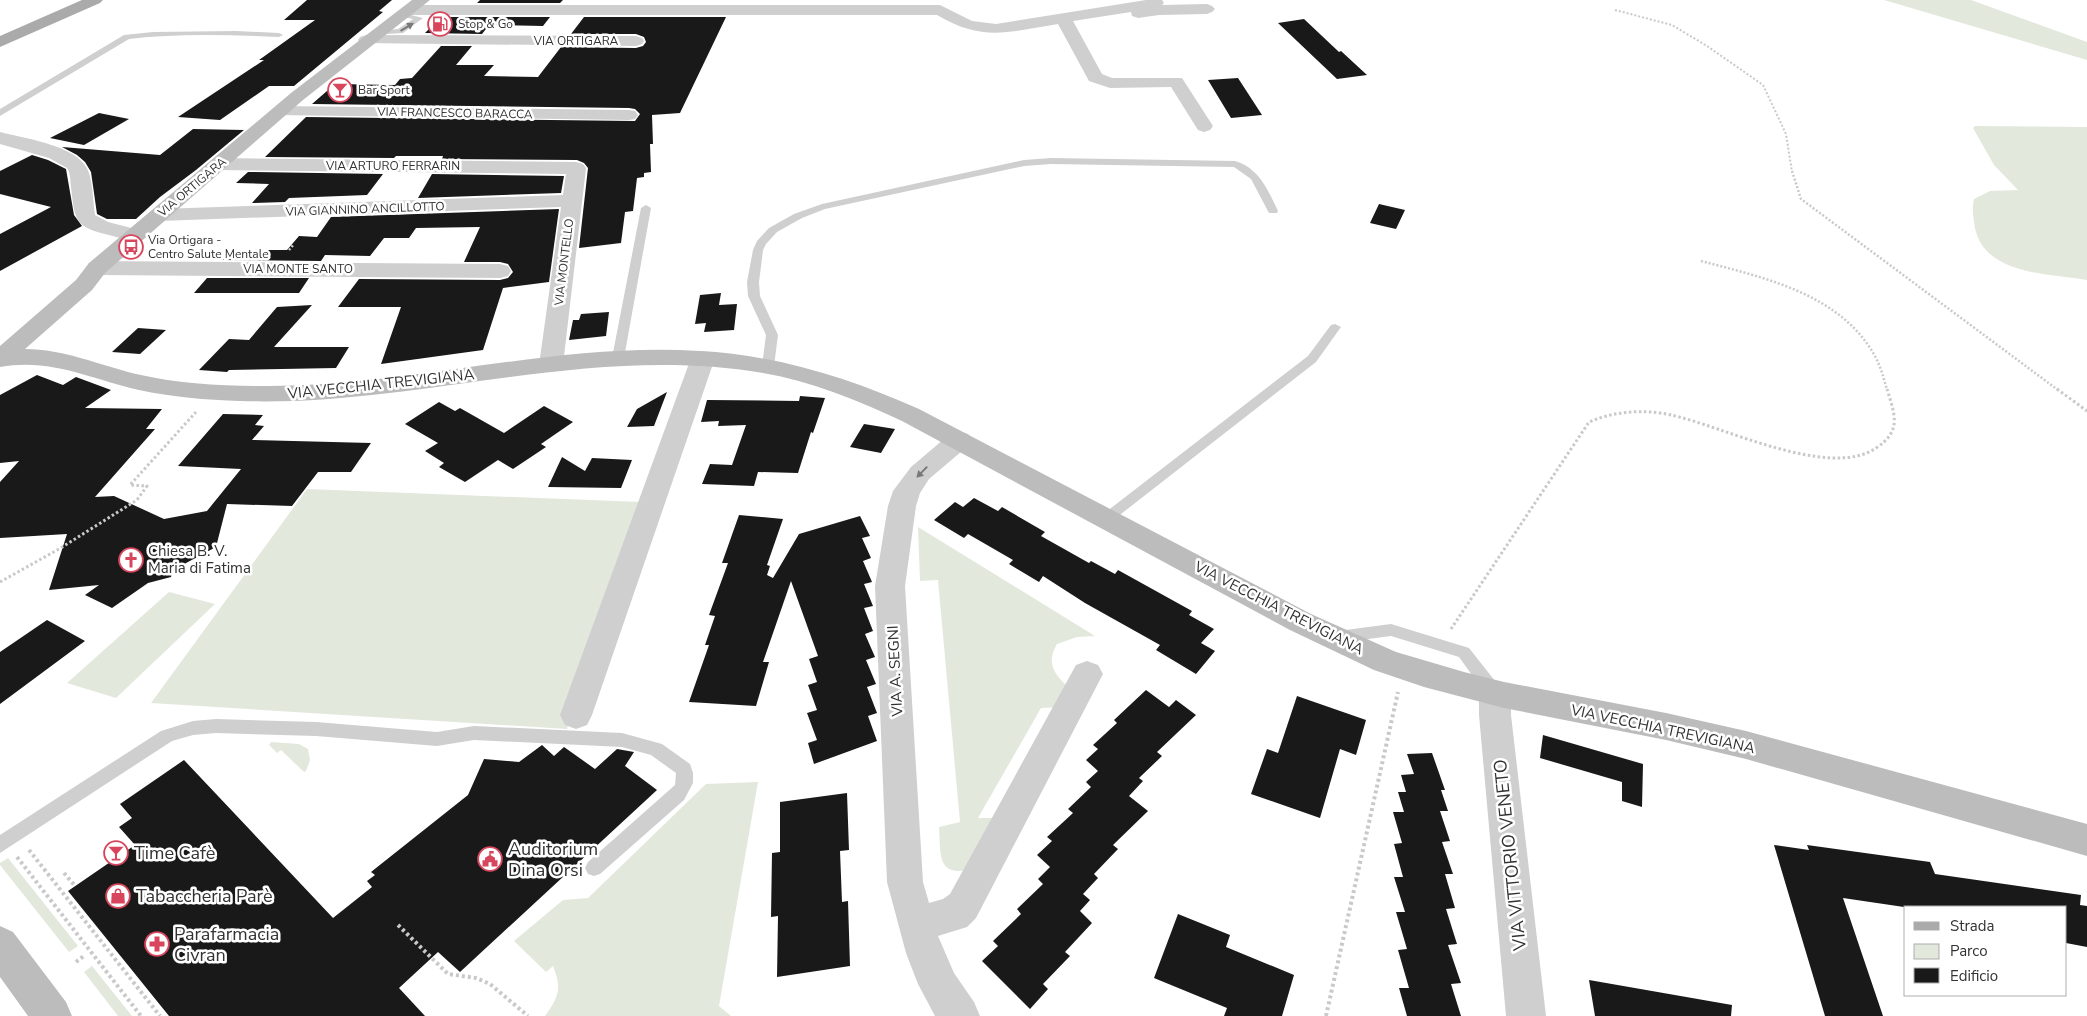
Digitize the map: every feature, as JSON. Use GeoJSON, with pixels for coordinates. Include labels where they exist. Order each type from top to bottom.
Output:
{"type":"FeatureCollection","features":[{"type":"Feature","properties":{"kind":"main road"},"geometry":{"type":"LineString","coordinates":[[0,42],[95,0]]}},
{"type":"Feature","properties":{"kind":"street","name":"VIA ORTIGARA"},"geometry":{"type":"LineString","coordinates":[[0,359],[84,285],[97,268],[281,111],[371,37],[422,0]]}},
{"type":"Feature","properties":{"kind":"street"},"geometry":{"type":"LineString","coordinates":[[405,12],[566,5],[941,5],[964,25],[984,29],[992,33],[1005,34],[1156,3]]}},
{"type":"Feature","properties":{"kind":"street"},"geometry":{"type":"LineString","coordinates":[[1065,21],[1158,10],[1207,9]]}},
{"type":"Feature","properties":{"kind":"street"},"geometry":{"type":"LineString","coordinates":[[1065,21],[1095,77],[1110,84],[1176,82],[1204,126]]}},
{"type":"Feature","properties":{"kind":"street","name":"VIA ORTIGARA"},"geometry":{"type":"LineString","coordinates":[[371,37],[636,41]]}},
{"type":"Feature","properties":{"kind":"street","name":"VIA FRANCESCO BARACCA"},"geometry":{"type":"LineString","coordinates":[[281,111],[629,114]]}},
{"type":"Feature","properties":{"kind":"street"},"geometry":{"type":"LineString","coordinates":[[0,138],[39,148],[72,161],[77,165],[79,171],[85,216],[88,221],[95,225],[136,235]]}},
{"type":"Feature","properties":{"kind":"street","name":"VIA ARTURO FERRARIN"},"geometry":{"type":"LineString","coordinates":[[219,164],[567,167]]}},
{"type":"Feature","properties":{"kind":"street","name":"VIA MONTELLO"},"geometry":{"type":"LineString","coordinates":[[551,365],[576,168],[567,167]]}},
{"type":"Feature","properties":{"kind":"street","name":"VIA GIANNINO ANCILLOTTO"},"geometry":{"type":"LineString","coordinates":[[159,215],[571,201]]}},
{"type":"Feature","properties":{"kind":"street","name":"VIA MONTE SANTO"},"geometry":{"type":"LineString","coordinates":[[97,268],[500,271]]}},
{"type":"Feature","properties":{"kind":"street","name":"VIA VECCHIA TREVIGIANA"},"geometry":{"type":"LineString","coordinates":[[34,328],[38,338],[50,351],[63,360]]}},
{"type":"Feature","properties":{"kind":"street","name":"VIA VECCHIA TREVIGIANA"},"geometry":{"type":"LineString","coordinates":[[0,359],[19,356],[63,360],[144,383],[222,392],[269,394],[321,393],[618,358],[703,358],[768,366],[834,383],[877,399],[959,440],[1333,638],[1384,661],[1495,694],[1708,736],[2087,840]]}},
{"type":"Feature","properties":{"kind":"street"},"geometry":{"type":"LineString","coordinates":[[576,715],[703,358]]}},
{"type":"Feature","properties":{"kind":"street","name":"VIA A. SEGNI"},"geometry":{"type":"LineString","coordinates":[[959,440],[920,473],[907,491],[902,506],[890,586],[906,882],[916,925],[938,982],[960,1016]]}},
{"type":"Feature","properties":{"kind":"street"},"geometry":{"type":"LineString","coordinates":[[916,925],[954,914],[964,906],[1087,674]]}},
{"type":"Feature","properties":{"kind":"street","name":"VIA VITTORIO VENETO"},"geometry":{"type":"LineString","coordinates":[[1495,694],[1495,715],[1526,1016]]}},
{"type":"Feature","properties":{"kind":"street"},"geometry":{"type":"LineString","coordinates":[[0,945],[52,1016]]}},
{"type":"Feature","properties":{"kind":"lane"},"geometry":{"type":"LineString","coordinates":[[0,113],[127,37],[153,34],[236,33],[279,36]]}},
{"type":"Feature","properties":{"kind":"lane"},"geometry":{"type":"LineString","coordinates":[[768,366],[772,335],[754,296],[753,282],[758,250],[761,243],[773,230],[798,216],[822,207],[1024,163],[1052,161],[1235,164],[1245,167],[1252,172],[1273,211]]}},
{"type":"Feature","properties":{"kind":"lane"},"geometry":{"type":"LineString","coordinates":[[618,358],[646,208]]}},
{"type":"Feature","properties":{"kind":"lane"},"geometry":{"type":"LineString","coordinates":[[1107,518],[1312,359],[1335,327]]}},
{"type":"Feature","properties":{"kind":"lane"},"geometry":{"type":"LineString","coordinates":[[1333,638],[1390,630],[1464,652],[1495,694]]}},
{"type":"Feature","properties":{"kind":"lane"},"geometry":{"type":"LineString","coordinates":[[7,849],[16,835],[167,736],[205,727],[316,729],[437,739],[474,733],[622,740],[656,749],[684,769],[686,776],[684,786],[678,795],[594,868]]}},
{"type":"Feature","properties":{"kind":"path"},"geometry":{"type":"LineString","coordinates":[[1615,10],[1672,25],[1763,85],[1786,134],[1791,169],[1801,199],[2087,411]]}},
{"type":"Feature","properties":{"kind":"path"},"geometry":{"type":"LineString","coordinates":[[1447,647],[1451,627],[1589,422],[1597,418],[1612,414],[1669,415],[1693,420],[1793,452],[1840,460],[1861,457],[1886,442],[1895,428],[1895,412],[1876,357],[1867,342],[1850,324],[1829,309],[1794,290],[1762,277],[1701,262]]}},
{"type":"Feature","properties":{"kind":"path"},"geometry":{"type":"LineString","coordinates":[[0,582],[58,550],[137,500],[147,486],[130,485],[200,407]]}},
{"type":"Feature","properties":{"kind":"path"},"geometry":{"type":"LineString","coordinates":[[1326,1016],[1400,684]]}},
{"type":"Feature","properties":{"kind":"path"},"geometry":{"type":"LineString","coordinates":[[16,835],[160,1016]]}},
{"type":"Feature","properties":{"kind":"path"},"geometry":{"type":"LineString","coordinates":[[7,849],[141,1016]]}},
{"type":"Feature","properties":{"kind":"path"},"geometry":{"type":"LineString","coordinates":[[64,873],[75,886]]}},
{"type":"Feature","properties":{"kind":"path"},"geometry":{"type":"LineString","coordinates":[[398,925],[448,974],[454,977],[475,978],[491,984],[528,1016]]}},
{"type":"Feature","properties":{"kind":"path"},"geometry":{"type":"LineString","coordinates":[[76,962],[85,955]]}},
{"type":"Feature","properties":{"kind":"green space"},"geometry":{"type":"Polygon","coordinates":[[[1884,0],[1971,0],[2087,42],[2087,60],[1884,0]]]}},
{"type":"Feature","properties":{"kind":"green space"},"geometry":{"type":"Polygon","coordinates":[[[1975,126],[2087,127],[2087,280],[2034,273],[2001,262],[1988,252],[1979,239],[1974,222],[1974,199],[1990,191],[2018,190],[1994,165],[1973,128],[1975,126]]]}},
{"type":"Feature","properties":{"kind":"green space"},"geometry":{"type":"Polygon","coordinates":[[[307,489],[641,502],[567,729],[151,703],[307,489]]]}},
{"type":"Feature","properties":{"kind":"green space"},"geometry":{"type":"Polygon","coordinates":[[[918,527],[1095,636],[1077,637],[1057,644],[1052,661],[1054,671],[1066,685],[1063,707],[1041,708],[978,818],[1005,818],[973,869],[961,871],[952,870],[947,867],[941,855],[939,827],[960,822],[938,580],[920,581],[918,527]]]}},
{"type":"Feature","properties":{"kind":"green space"},"geometry":{"type":"Polygon","coordinates":[[[169,592],[215,604],[116,698],[67,683],[169,592]]]}},
{"type":"Feature","properties":{"kind":"green space"},"geometry":{"type":"Polygon","coordinates":[[[271,742],[299,744],[308,749],[310,760],[306,771],[304,772],[281,750],[277,753],[269,745],[271,742]]]}},
{"type":"Feature","properties":{"kind":"green space"},"geometry":{"type":"Polygon","coordinates":[[[758,782],[719,1006],[731,1016],[545,1016],[558,992],[558,981],[553,966],[546,972],[514,941],[563,900],[588,898],[706,784],[758,782]]]}},
{"type":"Feature","properties":{"kind":"green space"},"geometry":{"type":"Polygon","coordinates":[[[8,858],[78,946],[69,952],[0,865],[0,863],[8,858]]]}},
{"type":"Feature","properties":{"kind":"green space"},"geometry":{"type":"Polygon","coordinates":[[[92,966],[132,1016],[118,1016],[84,972],[92,966]]]}},
{"type":"Feature","properties":{"kind":"building"},"geometry":{"type":"Polygon","coordinates":[[[307,0],[392,0],[379,11],[383,12],[294,86],[269,86],[220,120],[178,117],[264,60],[259,60],[315,20],[284,20],[307,0]]]}},
{"type":"Feature","properties":{"kind":"building"},"geometry":{"type":"Polygon","coordinates":[[[480,0],[563,0],[560,3],[477,3],[480,0]]]}},
{"type":"Feature","properties":{"kind":"building"},"geometry":{"type":"Polygon","coordinates":[[[441,17],[550,17],[543,26],[489,25],[482,34],[425,33],[441,17]]]}},
{"type":"Feature","properties":{"kind":"building"},"geometry":{"type":"Polygon","coordinates":[[[584,17],[726,17],[680,113],[652,115],[653,144],[650,144],[651,172],[644,173],[644,177],[637,178],[633,211],[625,212],[621,243],[579,248],[588,168],[584,163],[577,160],[442,159],[443,156],[396,156],[394,158],[265,157],[306,117],[635,121],[640,114],[635,109],[629,108],[312,104],[335,84],[395,85],[400,79],[412,78],[441,46],[472,46],[456,65],[494,65],[484,76],[538,77],[561,47],[636,48],[643,46],[646,42],[644,37],[636,34],[571,34],[584,17]]]}},
{"type":"Feature","properties":{"kind":"building"},"geometry":{"type":"Polygon","coordinates":[[[1304,19],[1367,75],[1337,79],[1278,23],[1304,19]]]}},
{"type":"Feature","properties":{"kind":"building"},"geometry":{"type":"Polygon","coordinates":[[[1238,78],[1262,115],[1231,118],[1208,80],[1238,78]]]}},
{"type":"Feature","properties":{"kind":"building"},"geometry":{"type":"Polygon","coordinates":[[[99,113],[129,119],[84,145],[50,138],[99,113]]]}},
{"type":"Feature","properties":{"kind":"building"},"geometry":{"type":"Polygon","coordinates":[[[193,129],[244,130],[160,197],[136,219],[107,219],[97,214],[91,172],[85,162],[77,155],[62,147],[160,155],[193,129]]]}},
{"type":"Feature","properties":{"kind":"building"},"geometry":{"type":"Polygon","coordinates":[[[32,155],[66,169],[74,215],[82,226],[0,271],[0,234],[51,207],[0,194],[0,171],[32,155]]]}},
{"type":"Feature","properties":{"kind":"building"},"geometry":{"type":"Polygon","coordinates":[[[248,172],[383,174],[367,195],[289,198],[285,202],[252,203],[269,184],[236,183],[248,172]]]}},
{"type":"Feature","properties":{"kind":"building"},"geometry":{"type":"Polygon","coordinates":[[[432,174],[564,176],[561,193],[418,198],[432,174]]]}},
{"type":"Feature","properties":{"kind":"building"},"geometry":{"type":"Polygon","coordinates":[[[1379,204],[1405,210],[1396,229],[1370,223],[1379,204]]]}},
{"type":"Feature","properties":{"kind":"building"},"geometry":{"type":"Polygon","coordinates":[[[559,209],[549,282],[503,288],[483,350],[381,364],[401,307],[338,307],[359,279],[500,280],[508,278],[513,272],[508,264],[500,262],[464,262],[480,227],[416,228],[409,238],[384,238],[370,256],[325,255],[321,261],[223,260],[232,250],[287,250],[299,236],[317,237],[331,217],[559,209]]]}},
{"type":"Feature","properties":{"kind":"building"},"geometry":{"type":"Polygon","coordinates":[[[207,278],[309,278],[299,293],[194,293],[207,278]]]}},
{"type":"Feature","properties":{"kind":"building"},"geometry":{"type":"Polygon","coordinates":[[[721,293],[719,305],[737,304],[734,330],[704,332],[706,323],[695,324],[700,295],[721,293]]]}},
{"type":"Feature","properties":{"kind":"building"},"geometry":{"type":"Polygon","coordinates":[[[312,305],[274,347],[349,347],[336,368],[229,370],[227,372],[199,370],[229,339],[249,340],[277,307],[312,305]]]}},
{"type":"Feature","properties":{"kind":"building"},"geometry":{"type":"Polygon","coordinates":[[[609,312],[606,336],[569,340],[573,320],[579,320],[581,314],[609,312]]]}},
{"type":"Feature","properties":{"kind":"building"},"geometry":{"type":"Polygon","coordinates":[[[138,328],[166,330],[140,354],[112,352],[138,328]]]}},
{"type":"Feature","properties":{"kind":"building"},"geometry":{"type":"Polygon","coordinates":[[[37,375],[63,385],[76,377],[111,390],[85,408],[162,409],[146,429],[155,429],[95,497],[114,496],[164,519],[207,511],[241,469],[178,466],[223,414],[263,415],[255,425],[264,426],[252,440],[371,443],[351,472],[318,472],[292,506],[227,504],[216,547],[173,570],[171,577],[148,583],[112,608],[85,595],[99,585],[49,590],[67,534],[0,538],[0,482],[19,461],[0,463],[0,395],[37,375]]]}},
{"type":"Feature","properties":{"kind":"building"},"geometry":{"type":"Polygon","coordinates":[[[667,392],[654,426],[627,427],[637,409],[667,392]]]}},
{"type":"Feature","properties":{"kind":"building"},"geometry":{"type":"Polygon","coordinates":[[[800,396],[825,398],[813,433],[811,432],[798,473],[758,472],[754,486],[702,484],[710,464],[732,465],[746,425],[718,426],[719,421],[701,422],[707,400],[799,401],[800,396]]]}},
{"type":"Feature","properties":{"kind":"building"},"geometry":{"type":"Polygon","coordinates":[[[439,402],[455,411],[460,408],[504,433],[544,406],[573,422],[541,444],[546,447],[513,469],[498,460],[465,482],[439,467],[444,463],[425,451],[438,443],[405,424],[439,402]]]}},
{"type":"Feature","properties":{"kind":"building"},"geometry":{"type":"Polygon","coordinates":[[[864,424],[895,429],[881,453],[850,447],[864,424]]]}},
{"type":"Feature","properties":{"kind":"building"},"geometry":{"type":"Polygon","coordinates":[[[562,457],[585,471],[592,458],[632,460],[621,488],[548,487],[562,457]]]}},
{"type":"Feature","properties":{"kind":"building"},"geometry":{"type":"Polygon","coordinates":[[[974,498],[998,511],[1002,507],[1045,532],[1041,536],[1089,563],[1091,561],[1115,574],[1118,570],[1192,611],[1189,615],[1214,629],[1201,643],[1215,651],[1196,674],[1156,650],[1160,645],[1085,603],[1043,576],[1039,582],[1009,564],[1013,560],[968,534],[964,538],[934,520],[955,502],[963,507],[974,498]]]}},
{"type":"Feature","properties":{"kind":"building"},"geometry":{"type":"Polygon","coordinates":[[[739,515],[783,519],[767,565],[770,566],[767,575],[773,578],[799,534],[860,516],[870,536],[862,538],[871,558],[863,561],[872,582],[864,584],[873,606],[864,608],[873,631],[865,634],[875,657],[866,660],[876,684],[867,687],[877,713],[868,716],[877,741],[814,764],[808,743],[817,740],[807,713],[817,710],[808,685],[817,682],[809,659],[818,656],[791,581],[763,662],[769,662],[756,706],[689,702],[709,645],[705,645],[715,616],[709,615],[728,563],[722,563],[739,515]]]}},
{"type":"Feature","properties":{"kind":"building"},"geometry":{"type":"Polygon","coordinates":[[[47,620],[85,641],[0,704],[0,652],[47,620]]]}},
{"type":"Feature","properties":{"kind":"building"},"geometry":{"type":"Polygon","coordinates":[[[1146,690],[1169,707],[1176,700],[1196,715],[1157,752],[1162,756],[1139,778],[1143,781],[1129,796],[1148,811],[1113,845],[1118,849],[1094,874],[1098,878],[1083,894],[1090,900],[1080,911],[1092,923],[1065,952],[1070,956],[1043,984],[1048,989],[1030,1009],[982,961],[998,946],[993,941],[1021,914],[1017,909],[1043,884],[1038,879],[1050,867],[1037,855],[1052,841],[1047,837],[1073,813],[1068,809],[1091,787],[1086,782],[1098,771],[1086,760],[1098,749],[1093,745],[1117,723],[1114,720],[1146,690]]]}},
{"type":"Feature","properties":{"kind":"building"},"geometry":{"type":"Polygon","coordinates":[[[1297,696],[1366,720],[1356,755],[1340,749],[1320,818],[1251,794],[1267,749],[1278,753],[1297,696]]]}},
{"type":"Feature","properties":{"kind":"building"},"geometry":{"type":"Polygon","coordinates":[[[1543,735],[1643,764],[1642,807],[1622,801],[1622,782],[1540,758],[1543,735]]]}},
{"type":"Feature","properties":{"kind":"building"},"geometry":{"type":"Polygon","coordinates":[[[542,745],[554,756],[564,747],[595,769],[617,749],[634,752],[625,766],[657,790],[460,972],[438,952],[399,988],[425,1016],[169,1016],[68,891],[135,845],[119,827],[132,818],[120,804],[184,760],[333,918],[372,887],[367,881],[375,875],[371,872],[468,795],[484,759],[519,762],[542,745]]]}},
{"type":"Feature","properties":{"kind":"building"},"geometry":{"type":"Polygon","coordinates":[[[1432,753],[1445,790],[1441,790],[1448,811],[1440,811],[1450,841],[1442,842],[1453,874],[1445,874],[1455,908],[1446,909],[1457,944],[1448,945],[1461,983],[1451,984],[1461,1016],[1407,1016],[1399,988],[1409,988],[1398,950],[1407,949],[1396,912],[1405,912],[1394,877],[1403,877],[1394,844],[1402,843],[1393,812],[1404,812],[1398,792],[1406,792],[1401,775],[1414,774],[1407,754],[1432,753]]]}},
{"type":"Feature","properties":{"kind":"building"},"geometry":{"type":"Polygon","coordinates":[[[847,793],[849,850],[840,851],[842,902],[848,901],[850,966],[777,977],[778,916],[771,917],[772,853],[780,852],[780,802],[847,793]]]}},
{"type":"Feature","properties":{"kind":"building"},"geometry":{"type":"Polygon","coordinates":[[[1774,845],[1809,850],[1807,845],[1930,862],[1935,874],[2081,895],[2080,905],[2087,906],[2087,947],[2067,943],[2067,906],[1904,907],[1843,898],[1883,1016],[1825,1016],[1774,845]]]}},
{"type":"Feature","properties":{"kind":"building"},"geometry":{"type":"Polygon","coordinates":[[[1178,914],[1230,935],[1226,947],[1294,975],[1282,1016],[1224,1016],[1227,1008],[1154,978],[1178,914]]]}},
{"type":"Feature","properties":{"kind":"building"},"geometry":{"type":"Polygon","coordinates":[[[1589,980],[1732,1005],[1731,1016],[1595,1016],[1589,980]]]}},
{"type":"Feature","properties":{"kind":"place","name":"Stop & Go"},"geometry":{"type":"Point","coordinates":[440,24]}},
{"type":"Feature","properties":{"kind":"place","name":"Bar Sport"},"geometry":{"type":"Point","coordinates":[340,90]}},
{"type":"Feature","properties":{"kind":"place","name":"Via Ortigara - Centro Salute Mentale"},"geometry":{"type":"Point","coordinates":[131,247]}},
{"type":"Feature","properties":{"kind":"place","name":"Chiesa B. V. Maria di Fatima"},"geometry":{"type":"Point","coordinates":[131,560]}},
{"type":"Feature","properties":{"kind":"place","name":"Time Cafè"},"geometry":{"type":"Point","coordinates":[116,853]}},
{"type":"Feature","properties":{"kind":"place","name":"Auditorium Dina Orsi"},"geometry":{"type":"Point","coordinates":[490,859]}},
{"type":"Feature","properties":{"kind":"place","name":"Tabaccheria Parè"},"geometry":{"type":"Point","coordinates":[118,896]}},
{"type":"Feature","properties":{"kind":"place","name":"Parafarmacia Civran"},"geometry":{"type":"Point","coordinates":[157,944]}}]}
